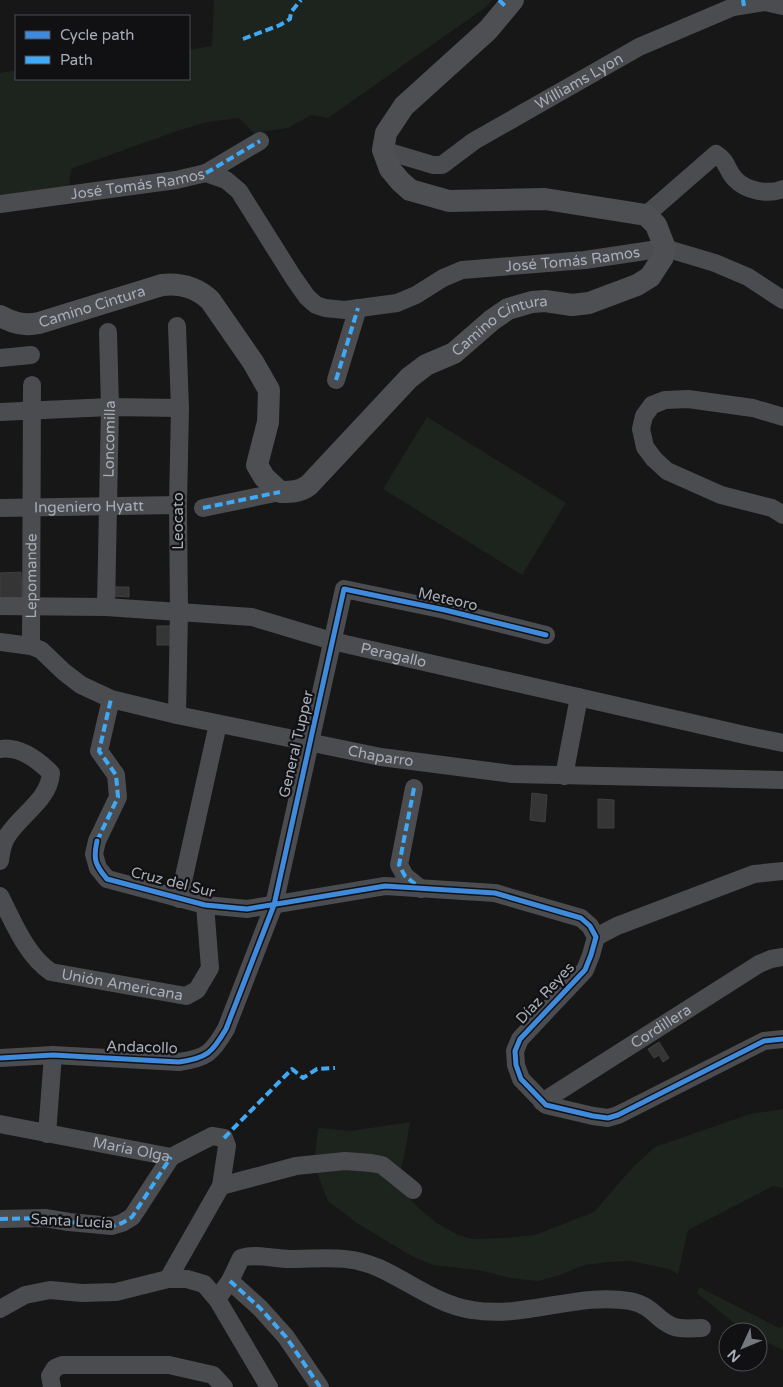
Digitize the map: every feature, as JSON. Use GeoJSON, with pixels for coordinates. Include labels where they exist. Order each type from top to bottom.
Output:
{"type":"FeatureCollection","features":[{"type":"Feature","properties":{"kind":"main road"},"geometry":{"type":"LineString","coordinates":[[513,0],[488,30],[404,106],[386,133],[383,150],[390,169],[410,190],[449,201],[544,199],[646,214],[656,224],[665,248]]}},
{"type":"Feature","properties":{"kind":"main road","name":"Camino Cintura"},"geometry":{"type":"LineString","coordinates":[[0,316],[21,324],[39,323],[162,285],[186,285],[204,294],[253,362],[269,390],[268,422],[257,465],[264,478],[280,492],[295,492],[309,485],[410,378],[426,365],[454,353],[499,314],[518,305],[532,302],[545,301],[564,305],[581,305],[637,285],[650,277],[663,257],[665,248]]}},
{"type":"Feature","properties":{"kind":"street","name":"Williams Lyon"},"geometry":{"type":"LineString","coordinates":[[383,150],[433,165],[442,165],[474,141],[639,47],[744,3],[765,2],[783,6]]}},
{"type":"Feature","properties":{"kind":"street"},"geometry":{"type":"LineString","coordinates":[[206,173],[260,141]]}},
{"type":"Feature","properties":{"kind":"street"},"geometry":{"type":"LineString","coordinates":[[646,214],[716,154],[726,161],[734,178],[745,186],[769,192],[783,189]]}},
{"type":"Feature","properties":{"kind":"street","name":"José Tomás Ramos"},"geometry":{"type":"LineString","coordinates":[[0,204],[176,180],[206,173],[226,180],[240,192],[292,277],[316,304],[335,309],[358,308],[404,301],[443,278],[462,270],[585,260],[665,248],[715,263],[748,276],[783,300]]}},
{"type":"Feature","properties":{"kind":"street"},"geometry":{"type":"LineString","coordinates":[[336,380],[358,308]]}},
{"type":"Feature","properties":{"kind":"street","name":"Leocato"},"geometry":{"type":"LineString","coordinates":[[177,326],[180,408],[177,716]]}},
{"type":"Feature","properties":{"kind":"street","name":"Loncomilla"},"geometry":{"type":"LineString","coordinates":[[106,608],[110,407],[108,332]]}},
{"type":"Feature","properties":{"kind":"street"},"geometry":{"type":"LineString","coordinates":[[0,358],[31,355]]}},
{"type":"Feature","properties":{"kind":"street","name":"Lepomande"},"geometry":{"type":"LineString","coordinates":[[31,646],[32,385]]}},
{"type":"Feature","properties":{"kind":"street"},"geometry":{"type":"LineString","coordinates":[[783,417],[753,408],[688,399],[665,400],[652,405],[644,416],[641,429],[645,447],[654,459],[668,471],[721,495],[772,508],[783,515]]}},
{"type":"Feature","properties":{"kind":"street"},"geometry":{"type":"LineString","coordinates":[[0,412],[110,407],[180,408]]}},
{"type":"Feature","properties":{"kind":"street"},"geometry":{"type":"LineString","coordinates":[[203,508],[280,492]]}},
{"type":"Feature","properties":{"kind":"street","name":"Ingeniero Hyatt"},"geometry":{"type":"LineString","coordinates":[[0,508],[178,506]]}},
{"type":"Feature","properties":{"kind":"street","name":"Meteoro"},"geometry":{"type":"LineString","coordinates":[[344,589],[445,610],[546,636]]}},
{"type":"Feature","properties":{"kind":"street","name":"General Tupper"},"geometry":{"type":"LineString","coordinates":[[274,905],[344,589]]}},
{"type":"Feature","properties":{"kind":"street","name":"Peragallo"},"geometry":{"type":"LineString","coordinates":[[0,606],[106,608],[252,617],[332,641],[749,736],[783,742]]}},
{"type":"Feature","properties":{"kind":"street","name":"Chaparro"},"geometry":{"type":"LineString","coordinates":[[0,642],[31,646],[45,654],[64,672],[82,685],[111,699],[177,716],[381,757],[512,774],[783,780]]}},
{"type":"Feature","properties":{"kind":"street"},"geometry":{"type":"LineString","coordinates":[[564,776],[579,697]]}},
{"type":"Feature","properties":{"kind":"street","name":"Cruz del Sur"},"geometry":{"type":"LineString","coordinates":[[111,699],[99,751],[116,775],[118,798],[97,841],[94,854],[98,868],[108,878],[205,905],[247,909],[274,905]]}},
{"type":"Feature","properties":{"kind":"street"},"geometry":{"type":"LineString","coordinates":[[179,899],[218,724]]}},
{"type":"Feature","properties":{"kind":"street"},"geometry":{"type":"LineString","coordinates":[[0,749],[8,748],[22,752],[42,764],[50,773],[50,783],[44,794],[6,838],[1,849],[0,861]]}},
{"type":"Feature","properties":{"kind":"street"},"geometry":{"type":"LineString","coordinates":[[414,788],[399,865],[405,876],[421,889]]}},
{"type":"Feature","properties":{"kind":"street"},"geometry":{"type":"LineString","coordinates":[[274,905],[384,886],[495,893],[581,918],[590,926],[596,936],[617,926],[754,874],[783,871]]}},
{"type":"Feature","properties":{"kind":"street","name":"Unión Americana"},"geometry":{"type":"LineString","coordinates":[[0,896],[32,955],[51,972],[186,996],[197,990],[210,968],[205,905]]}},
{"type":"Feature","properties":{"kind":"street","name":"Andacollo"},"geometry":{"type":"LineString","coordinates":[[0,1058],[54,1055],[179,1062],[199,1059],[215,1047],[226,1029],[274,905]]}},
{"type":"Feature","properties":{"kind":"street","name":"Díaz Reyes"},"geometry":{"type":"LineString","coordinates":[[596,936],[591,955],[584,970],[520,1039],[515,1052],[516,1065],[521,1079],[546,1105],[608,1118],[618,1115],[764,1041],[783,1039]]}},
{"type":"Feature","properties":{"kind":"street","name":"Cordillera"},"geometry":{"type":"LineString","coordinates":[[542,1102],[759,964],[772,959],[783,958]]}},
{"type":"Feature","properties":{"kind":"street"},"geometry":{"type":"LineString","coordinates":[[47,1134],[54,1055]]}},
{"type":"Feature","properties":{"kind":"street","name":"María Olga"},"geometry":{"type":"LineString","coordinates":[[0,1124],[171,1157],[212,1136],[224,1138],[227,1146],[221,1186],[168,1279]]}},
{"type":"Feature","properties":{"kind":"street","name":"Santa Lucía"},"geometry":{"type":"LineString","coordinates":[[0,1219],[45,1218],[112,1226],[122,1223],[132,1217],[171,1157]]}},
{"type":"Feature","properties":{"kind":"street"},"geometry":{"type":"LineString","coordinates":[[221,1186],[296,1166],[345,1161],[372,1162],[382,1165],[414,1190]]}},
{"type":"Feature","properties":{"kind":"street"},"geometry":{"type":"LineString","coordinates":[[217,1298],[230,1280],[241,1258],[248,1256],[270,1258],[342,1258],[378,1268],[441,1302],[472,1310],[510,1312],[604,1299],[629,1301],[647,1306],[671,1326],[702,1328]]}},
{"type":"Feature","properties":{"kind":"street"},"geometry":{"type":"LineString","coordinates":[[0,1308],[25,1295],[50,1290],[82,1293],[116,1292],[168,1279],[187,1280],[204,1284],[217,1298],[269,1387]]}},
{"type":"Feature","properties":{"kind":"street"},"geometry":{"type":"LineString","coordinates":[[230,1280],[260,1308],[286,1337],[320,1387]]}},
{"type":"Feature","properties":{"kind":"street"},"geometry":{"type":"LineString","coordinates":[[51,1381],[55,1368],[62,1365],[169,1365],[213,1375],[224,1387]]}},
{"type":"Feature","properties":{"kind":"shaded area"},"geometry":{"type":"Polygon","coordinates":[[[214,0],[492,0],[486,7],[328,118],[311,115],[288,128],[254,133],[239,118],[207,122],[71,169],[69,187],[0,196],[0,73],[15,70],[15,80],[190,80],[190,50],[212,46],[214,0]]]}},
{"type":"Feature","properties":{"kind":"shaded area"},"geometry":{"type":"Polygon","coordinates":[[[427,417],[566,503],[522,575],[383,489],[427,417]]]}},
{"type":"Feature","properties":{"kind":"shaded area"},"geometry":{"type":"Polygon","coordinates":[[[783,1109],[783,1188],[773,1186],[688,1230],[678,1274],[669,1269],[630,1261],[609,1262],[584,1265],[557,1276],[538,1281],[510,1278],[479,1270],[432,1265],[408,1254],[357,1223],[328,1201],[314,1165],[318,1128],[351,1131],[410,1122],[404,1157],[396,1184],[418,1207],[435,1222],[458,1235],[472,1239],[535,1235],[594,1212],[634,1166],[655,1147],[750,1114],[783,1109]]]}},
{"type":"Feature","properties":{"kind":"shaded area"},"geometry":{"type":"Polygon","coordinates":[[[699,1287],[767,1322],[733,1322],[697,1293],[699,1287]]]}},
{"type":"Feature","properties":{"kind":"shaded area"},"geometry":{"type":"Polygon","coordinates":[[[768,1322],[779,1328],[783,1326],[783,1350],[768,1343],[768,1322]]]}},
{"type":"Feature","properties":{"kind":"building"},"geometry":{"type":"Polygon","coordinates":[[[21,572],[22,601],[0,601],[0,573],[21,572]]]}},
{"type":"Feature","properties":{"kind":"building"},"geometry":{"type":"Polygon","coordinates":[[[113,587],[129,587],[129,597],[113,596],[113,587]]]}},
{"type":"Feature","properties":{"kind":"building"},"geometry":{"type":"Polygon","coordinates":[[[157,626],[171,626],[171,645],[157,645],[157,626]]]}},
{"type":"Feature","properties":{"kind":"building"},"geometry":{"type":"Polygon","coordinates":[[[532,793],[547,795],[545,822],[530,820],[532,793]]]}},
{"type":"Feature","properties":{"kind":"building"},"geometry":{"type":"Polygon","coordinates":[[[598,799],[614,800],[614,828],[598,828],[598,799]]]}},
{"type":"Feature","properties":{"kind":"building"},"geometry":{"type":"Polygon","coordinates":[[[659,1042],[669,1058],[663,1062],[659,1055],[654,1058],[648,1049],[659,1042]]]}},
{"type":"Feature","properties":{"kind":"marked path"},"geometry":{"type":"LineString","coordinates":[[243,39],[280,25],[290,19],[291,12],[301,0]]}},
{"type":"Feature","properties":{"kind":"marked path"},"geometry":{"type":"LineString","coordinates":[[499,0],[507,8]]}},
{"type":"Feature","properties":{"kind":"marked path"},"geometry":{"type":"LineString","coordinates":[[743,0],[744,6]]}},
{"type":"Feature","properties":{"kind":"marked path"},"geometry":{"type":"LineString","coordinates":[[206,173],[260,141]]}},
{"type":"Feature","properties":{"kind":"marked path"},"geometry":{"type":"LineString","coordinates":[[336,380],[358,308]]}},
{"type":"Feature","properties":{"kind":"marked path"},"geometry":{"type":"LineString","coordinates":[[203,508],[280,492]]}},
{"type":"Feature","properties":{"kind":"marked path"},"geometry":{"type":"LineString","coordinates":[[97,841],[118,797],[116,775],[99,751],[111,699]]}},
{"type":"Feature","properties":{"kind":"marked path"},"geometry":{"type":"LineString","coordinates":[[414,788],[399,865],[405,876],[420,888]]}},
{"type":"Feature","properties":{"kind":"marked path"},"geometry":{"type":"LineString","coordinates":[[224,1138],[292,1069],[303,1078],[317,1069],[335,1068]]}},
{"type":"Feature","properties":{"kind":"marked path"},"geometry":{"type":"LineString","coordinates":[[0,1219],[45,1218],[112,1226],[122,1223],[132,1217],[171,1157]]}},
{"type":"Feature","properties":{"kind":"marked path"},"geometry":{"type":"LineString","coordinates":[[230,1281],[260,1308],[286,1337],[320,1387]]}},
{"type":"Feature","properties":{"kind":"cycle path"},"geometry":{"type":"LineString","coordinates":[[0,1058],[53,1055],[179,1062],[196,1059],[208,1053],[217,1044],[226,1029],[274,905],[344,589],[445,610],[546,635]]}},
{"type":"Feature","properties":{"kind":"cycle path"},"geometry":{"type":"LineString","coordinates":[[97,841],[96,862],[107,879],[205,905],[247,909],[385,886],[495,893],[581,918],[590,926],[596,937],[585,970],[520,1039],[515,1051],[516,1065],[521,1079],[546,1105],[608,1118],[618,1115],[764,1041],[783,1039]]}}]}
